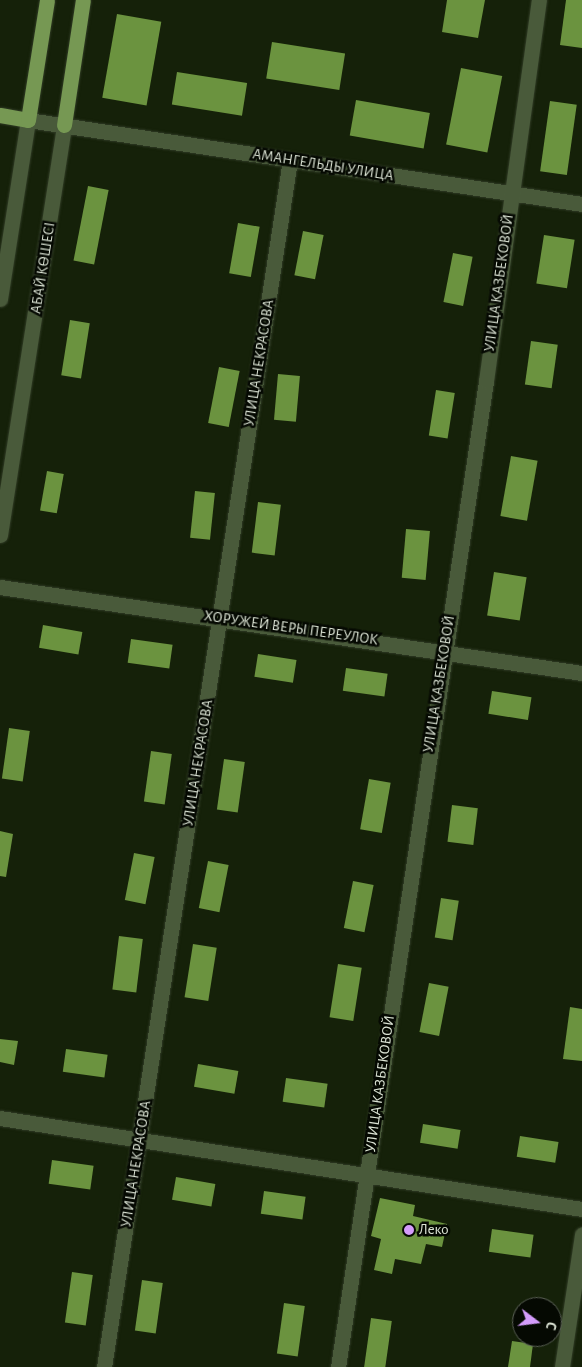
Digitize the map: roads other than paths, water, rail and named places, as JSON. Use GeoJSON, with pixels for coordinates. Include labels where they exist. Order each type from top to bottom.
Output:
{"type":"FeatureCollection","features":[{"type":"Feature","properties":{"kind":"main road"},"geometry":{"type":"LineString","coordinates":[[0,116],[28,120],[47,0]]}},
{"type":"Feature","properties":{"kind":"main road","name":"АБАЙ КӨШЕСІ"},"geometry":{"type":"LineString","coordinates":[[64,125],[83,0]]}},
{"type":"Feature","properties":{"kind":"street","name":"УЛИЦА КАЗБЕКОВОЙ"},"geometry":{"type":"LineString","coordinates":[[338,1367],[512,194],[539,0]]}},
{"type":"Feature","properties":{"kind":"street","name":"АМАНГЕЛЬДЫ УЛИЦА"},"geometry":{"type":"LineString","coordinates":[[28,120],[582,204]]}},
{"type":"Feature","properties":{"kind":"street"},"geometry":{"type":"LineString","coordinates":[[0,299],[28,120]]}},
{"type":"Feature","properties":{"kind":"street","name":"АБАЙ КӨШЕСІ"},"geometry":{"type":"LineString","coordinates":[[0,535],[64,125]]}},
{"type":"Feature","properties":{"kind":"street","name":"УЛИЦА НЕКРАСОВА"},"geometry":{"type":"LineString","coordinates":[[104,1367],[290,160]]}},
{"type":"Feature","properties":{"kind":"street","name":"ХОРУЖЕЙ ВЕРЫ ПЕРЕУЛОК"},"geometry":{"type":"LineString","coordinates":[[0,587],[444,650],[582,673]]}},
{"type":"Feature","properties":{"kind":"street"},"geometry":{"type":"LineString","coordinates":[[0,1118],[366,1177],[582,1209]]}},
{"type":"Feature","properties":{"kind":"street"},"geometry":{"type":"LineString","coordinates":[[562,1367],[582,1235]]}},
{"type":"Feature","properties":{"kind":"place","name":"Леко"},"geometry":{"type":"Point","coordinates":[409,1230]}}]}
